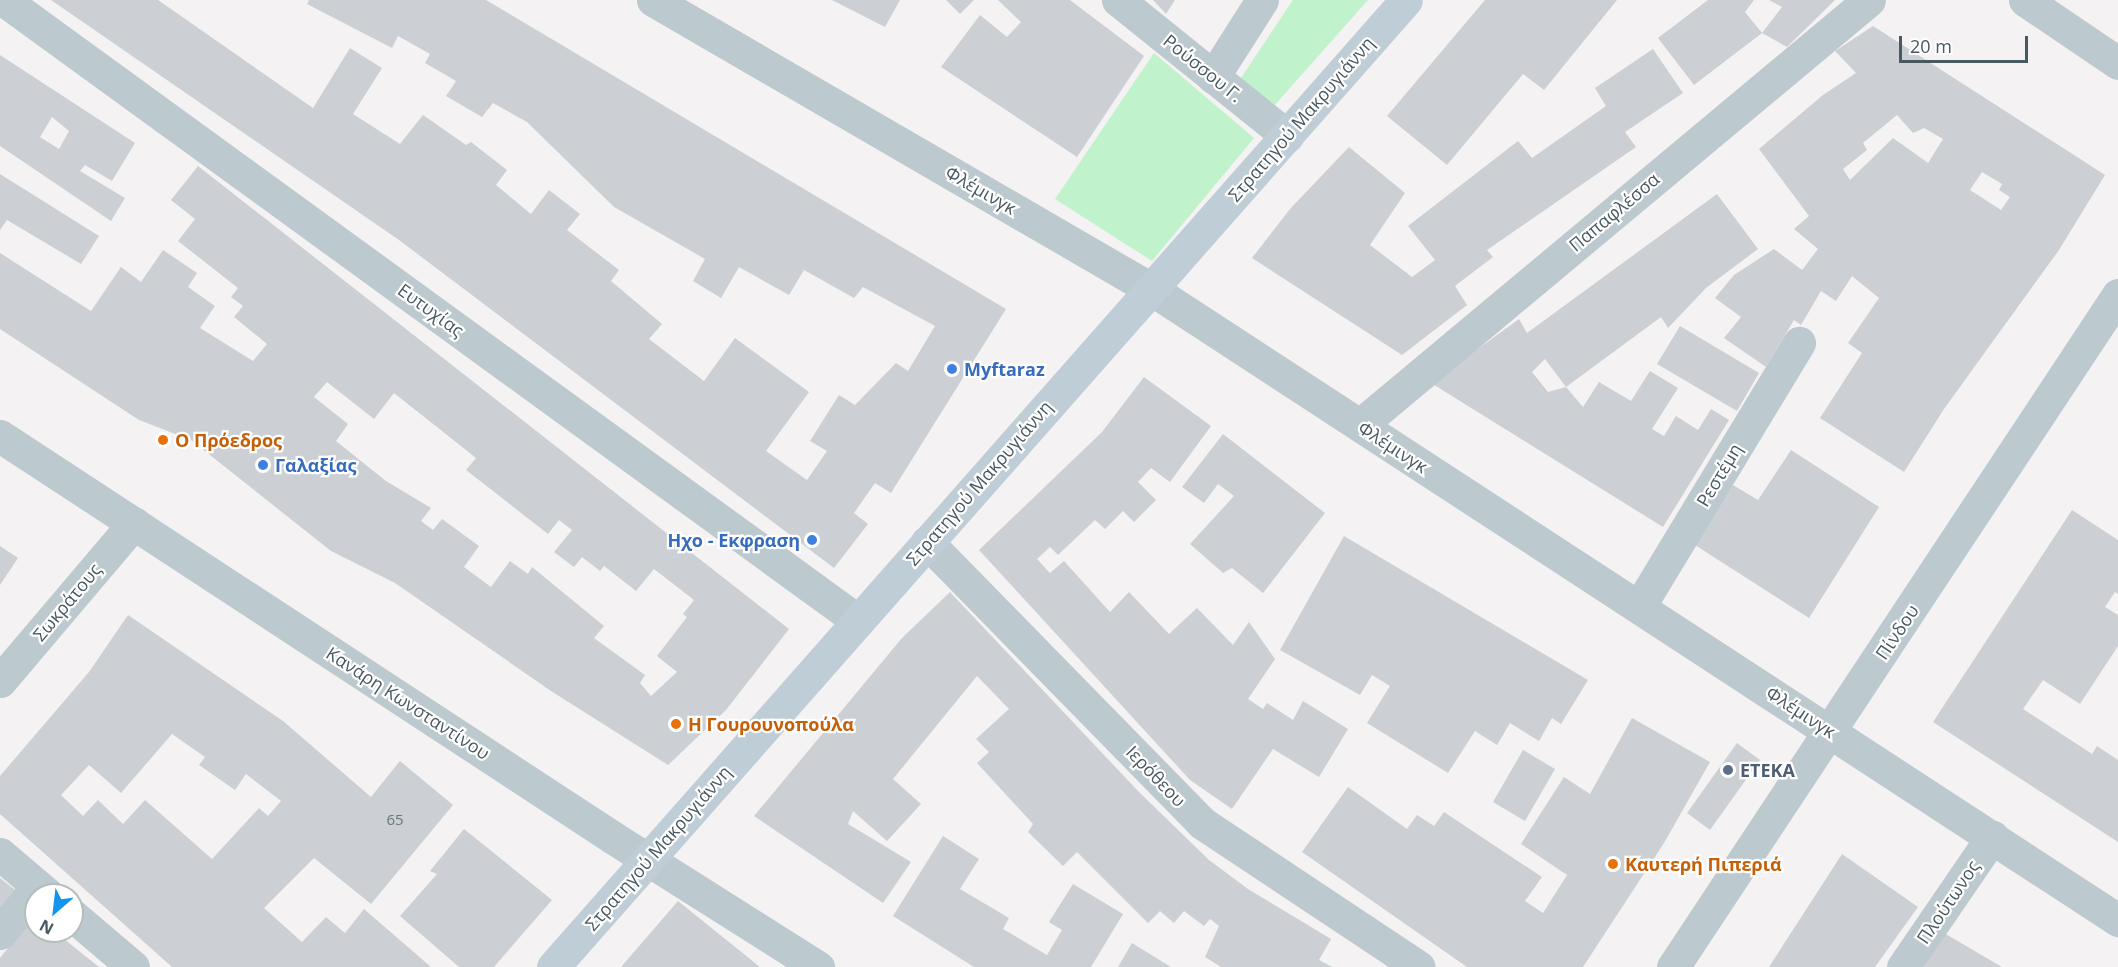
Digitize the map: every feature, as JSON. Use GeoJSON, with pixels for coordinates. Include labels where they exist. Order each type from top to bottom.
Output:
{"type":"FeatureCollection","features":[{"type":"Feature","properties":{"kind":"main road","name":"Στρατηγού Μακρυγιάννη"},"geometry":{"type":"LineString","coordinates":[[553,967],[1406,0]]}},
{"type":"Feature","properties":{"kind":"street","name":"Ευτυχίας"},"geometry":{"type":"LineString","coordinates":[[4,0],[858,621]]}},
{"type":"Feature","properties":{"kind":"street","name":"Φλέμινγκ"},"geometry":{"type":"LineString","coordinates":[[653,0],[1151,289],[2118,920]]}},
{"type":"Feature","properties":{"kind":"street","name":"Ρούσσου Γ."},"geometry":{"type":"LineString","coordinates":[[1119,0],[1287,136]]}},
{"type":"Feature","properties":{"kind":"street"},"geometry":{"type":"LineString","coordinates":[[1213,77],[1262,0]]}},
{"type":"Feature","properties":{"kind":"street","name":"Παπαφλέσσα"},"geometry":{"type":"LineString","coordinates":[[1360,425],[1869,0]]}},
{"type":"Feature","properties":{"kind":"street"},"geometry":{"type":"LineString","coordinates":[[2025,0],[2118,63]]}},
{"type":"Feature","properties":{"kind":"street","name":"Πίνδου"},"geometry":{"type":"LineString","coordinates":[[1673,967],[1831,732],[2118,295]]}},
{"type":"Feature","properties":{"kind":"street","name":"Ρεστέμη"},"geometry":{"type":"LineString","coordinates":[[1639,607],[1799,343]]}},
{"type":"Feature","properties":{"kind":"street","name":"Κανάρη Κωνσταντίνου"},"geometry":{"type":"LineString","coordinates":[[0,436],[648,860],[818,967]]}},
{"type":"Feature","properties":{"kind":"street","name":"Σωκράτους"},"geometry":{"type":"LineString","coordinates":[[0,681],[134,523]]}},
{"type":"Feature","properties":{"kind":"street","name":"Ιερόθεου"},"geometry":{"type":"LineString","coordinates":[[927,542],[1202,823],[1419,967]]}},
{"type":"Feature","properties":{"kind":"street","name":"Πλούτωνος"},"geometry":{"type":"LineString","coordinates":[[1903,967],[1992,837]]}},
{"type":"Feature","properties":{"kind":"street"},"geometry":{"type":"LineString","coordinates":[[0,854],[34,883]]}},
{"type":"Feature","properties":{"kind":"street"},"geometry":{"type":"LineString","coordinates":[[0,933],[24,910]]}},
{"type":"Feature","properties":{"kind":"street"},"geometry":{"type":"LineString","coordinates":[[84,925],[133,967]]}},
{"type":"Feature","properties":{"kind":"green space"},"geometry":{"type":"Polygon","coordinates":[[[1293,0],[1368,0],[1273,107],[1239,81],[1293,0]]]}},
{"type":"Feature","properties":{"kind":"green space"},"geometry":{"type":"Polygon","coordinates":[[[1154,53],[1254,138],[1152,261],[1055,199],[1154,53]]]}},
{"type":"Feature","properties":{"kind":"building"},"geometry":{"type":"Polygon","coordinates":[[[51,0],[158,0],[313,108],[350,48],[382,68],[353,114],[400,144],[423,115],[466,145],[471,142],[507,170],[496,185],[531,214],[549,190],[580,214],[567,230],[619,270],[611,281],[662,324],[649,339],[704,381],[735,338],[809,392],[766,451],[807,480],[827,451],[810,441],[839,395],[855,405],[896,363],[908,371],[935,326],[863,287],[854,298],[804,270],[789,295],[739,267],[721,298],[693,281],[705,259],[614,207],[527,122],[493,103],[482,117],[446,96],[456,81],[425,63],[430,54],[398,36],[392,48],[307,4],[309,0],[486,0],[1006,309],[891,493],[875,483],[854,513],[868,524],[834,568],[399,240],[51,0]]]}},
{"type":"Feature","properties":{"kind":"building"},"geometry":{"type":"Polygon","coordinates":[[[832,0],[900,0],[885,27],[832,0]]]}},
{"type":"Feature","properties":{"kind":"building"},"geometry":{"type":"Polygon","coordinates":[[[946,0],[974,0],[960,14],[946,0]]]}},
{"type":"Feature","properties":{"kind":"building"},"geometry":{"type":"Polygon","coordinates":[[[998,0],[1070,0],[1144,56],[1077,157],[941,67],[980,15],[1007,37],[1021,22],[998,0]]]}},
{"type":"Feature","properties":{"kind":"building"},"geometry":{"type":"Polygon","coordinates":[[[1153,0],[1175,0],[1166,14],[1153,0]]]}},
{"type":"Feature","properties":{"kind":"building"},"geometry":{"type":"Polygon","coordinates":[[[1485,0],[1617,0],[1544,90],[1523,74],[1447,165],[1387,116],[1485,0]]]}},
{"type":"Feature","properties":{"kind":"building"},"geometry":{"type":"Polygon","coordinates":[[[1708,0],[1754,0],[1745,12],[1762,33],[1694,85],[1658,38],[1708,0]]]}},
{"type":"Feature","properties":{"kind":"building"},"geometry":{"type":"Polygon","coordinates":[[[1769,0],[1835,0],[1787,47],[1762,33],[1782,7],[1769,0]]]}},
{"type":"Feature","properties":{"kind":"building"},"geometry":{"type":"Polygon","coordinates":[[[1873,26],[2105,175],[2059,250],[1944,409],[1904,472],[1820,418],[1862,353],[1848,343],[1879,298],[1852,276],[1836,301],[1821,291],[1801,325],[1794,320],[1766,367],[1724,338],[1741,317],[1715,298],[1734,275],[1774,249],[1802,270],[1818,249],[1794,229],[1809,216],[1759,149],[1823,95],[1856,73],[1835,51],[1873,26]],[[1897,115],[1863,143],[1867,150],[1843,169],[1850,180],[1893,138],[1928,163],[1943,139],[1924,128],[1913,133],[1897,115]],[[1982,172],[1970,190],[2001,210],[2010,197],[1999,190],[2002,184],[1982,172]]]}},
{"type":"Feature","properties":{"kind":"building"},"geometry":{"type":"Polygon","coordinates":[[[1653,49],[1683,93],[1625,132],[1636,147],[1487,250],[1493,257],[1455,286],[1467,305],[1402,355],[1252,258],[1290,209],[1349,147],[1405,193],[1370,245],[1412,277],[1435,260],[1408,226],[1518,141],[1532,158],[1606,106],[1595,88],[1653,49]]]}},
{"type":"Feature","properties":{"kind":"building"},"geometry":{"type":"Polygon","coordinates":[[[0,55],[135,143],[112,181],[85,165],[80,171],[125,198],[111,221],[0,146],[0,55]],[[52,117],[40,137],[59,149],[69,131],[52,117]]]}},
{"type":"Feature","properties":{"kind":"building"},"geometry":{"type":"Polygon","coordinates":[[[198,166],[789,629],[726,710],[668,765],[551,691],[395,583],[331,551],[191,440],[139,420],[0,329],[0,253],[91,311],[121,267],[141,282],[163,250],[197,273],[188,287],[215,306],[200,328],[253,361],[267,344],[234,317],[243,306],[231,297],[238,288],[178,241],[195,219],[171,200],[198,166]],[[327,382],[314,397],[348,424],[336,441],[386,481],[431,508],[421,521],[433,530],[442,519],[479,546],[464,567],[491,587],[510,561],[528,574],[532,567],[604,626],[594,638],[645,675],[640,683],[651,696],[677,672],[657,656],[687,617],[683,614],[694,600],[654,569],[636,591],[604,566],[600,571],[582,557],[574,567],[554,552],[572,530],[559,520],[548,534],[466,470],[476,458],[394,393],[374,419],[327,382]]]}},
{"type":"Feature","properties":{"kind":"building"},"geometry":{"type":"Polygon","coordinates":[[[0,174],[99,236],[81,264],[7,220],[0,230],[0,174]]]}},
{"type":"Feature","properties":{"kind":"building"},"geometry":{"type":"Polygon","coordinates":[[[1717,194],[1758,249],[1706,288],[1668,328],[1661,317],[1566,387],[1583,407],[1599,382],[1631,401],[1650,371],[1678,388],[1652,429],[1664,436],[1676,416],[1698,430],[1711,409],[1729,420],[1663,527],[1431,383],[1519,319],[1527,333],[1717,194]],[[1545,359],[1532,372],[1548,392],[1566,387],[1545,359]]]}},
{"type":"Feature","properties":{"kind":"building"},"geometry":{"type":"Polygon","coordinates":[[[1680,326],[1759,373],[1737,411],[1657,364],[1680,326]]]}},
{"type":"Feature","properties":{"kind":"building"},"geometry":{"type":"Polygon","coordinates":[[[1144,377],[1211,426],[1170,482],[1151,468],[1138,482],[1156,500],[1134,522],[1123,511],[1105,529],[1095,520],[1058,555],[1050,547],[1037,559],[1050,573],[1064,561],[1110,612],[1129,592],[1169,634],[1197,608],[1233,645],[1249,622],[1275,659],[1248,699],[1263,709],[1267,703],[1293,720],[1303,701],[1348,729],[1319,777],[1273,749],[1232,809],[1190,780],[979,550],[1102,432],[1144,377]]]}},
{"type":"Feature","properties":{"kind":"building"},"geometry":{"type":"Polygon","coordinates":[[[1223,434],[1325,513],[1263,593],[1232,568],[1223,573],[1190,544],[1234,496],[1218,484],[1204,503],[1182,487],[1223,434]]]}},
{"type":"Feature","properties":{"kind":"building"},"geometry":{"type":"Polygon","coordinates":[[[1791,450],[1879,507],[1809,618],[1695,545],[1733,485],[1758,500],[1791,450]]]}},
{"type":"Feature","properties":{"kind":"building"},"geometry":{"type":"Polygon","coordinates":[[[2072,510],[2118,540],[2118,594],[2115,592],[2105,607],[2118,615],[2118,646],[2080,704],[2043,680],[2023,709],[2092,754],[2097,746],[2118,760],[2118,842],[1933,722],[2072,510]]]}},
{"type":"Feature","properties":{"kind":"building"},"geometry":{"type":"Polygon","coordinates":[[[1344,536],[1588,680],[1561,724],[1552,718],[1539,741],[1510,723],[1497,745],[1475,731],[1448,773],[1367,723],[1390,686],[1372,675],[1360,695],[1280,650],[1344,536]]]}},
{"type":"Feature","properties":{"kind":"building"},"geometry":{"type":"Polygon","coordinates":[[[0,546],[18,558],[0,585],[0,546]]]}},
{"type":"Feature","properties":{"kind":"building"},"geometry":{"type":"Polygon","coordinates":[[[950,592],[1139,792],[1209,860],[1248,889],[1331,939],[1319,960],[1332,967],[1221,967],[1205,957],[1219,926],[1210,919],[1204,926],[1184,911],[1174,923],[1160,911],[1148,923],[1077,852],[1063,866],[1028,832],[1033,824],[977,763],[989,752],[976,739],[1009,709],[977,676],[893,779],[921,804],[887,841],[853,811],[848,824],[911,862],[883,903],[754,816],[902,638],[950,592]]]}},
{"type":"Feature","properties":{"kind":"building"},"geometry":{"type":"Polygon","coordinates":[[[128,615],[283,721],[371,797],[400,761],[453,805],[371,904],[314,858],[264,908],[302,942],[326,917],[345,933],[364,909],[431,967],[172,967],[84,889],[84,883],[78,883],[0,814],[0,776],[89,672],[128,615]],[[172,734],[121,793],[89,765],[61,795],[83,816],[98,800],[123,824],[145,800],[212,859],[259,808],[268,816],[281,801],[246,774],[235,790],[199,765],[205,757],[172,734]]]}},
{"type":"Feature","properties":{"kind":"building"},"geometry":{"type":"Polygon","coordinates":[[[1632,718],[1710,762],[1664,843],[1583,967],[1467,967],[1302,852],[1348,787],[1407,829],[1417,815],[1434,826],[1444,812],[1542,877],[1525,901],[1543,913],[1567,875],[1521,844],[1564,777],[1590,794],[1632,718]]]}},
{"type":"Feature","properties":{"kind":"building"},"geometry":{"type":"Polygon","coordinates":[[[1737,743],[1760,760],[1710,830],[1687,813],[1737,743]]]}},
{"type":"Feature","properties":{"kind":"building"},"geometry":{"type":"Polygon","coordinates":[[[1523,750],[1555,769],[1525,821],[1493,802],[1523,750]]]}},
{"type":"Feature","properties":{"kind":"building"},"geometry":{"type":"Polygon","coordinates":[[[464,829],[552,900],[494,967],[459,967],[400,916],[437,874],[430,871],[464,829]]]}},
{"type":"Feature","properties":{"kind":"building"},"geometry":{"type":"Polygon","coordinates":[[[943,836],[979,859],[960,889],[1009,918],[1003,929],[1047,955],[1062,930],[1049,922],[1073,884],[1123,914],[1091,967],[974,967],[893,916],[943,836]]]}},
{"type":"Feature","properties":{"kind":"building"},"geometry":{"type":"Polygon","coordinates":[[[1842,854],[1918,907],[1875,967],[1769,967],[1842,854]]]}},
{"type":"Feature","properties":{"kind":"building"},"geometry":{"type":"Polygon","coordinates":[[[0,878],[19,893],[0,916],[0,878]]]}},
{"type":"Feature","properties":{"kind":"building"},"geometry":{"type":"Polygon","coordinates":[[[678,901],[760,967],[621,967],[678,901]]]}},
{"type":"Feature","properties":{"kind":"building"},"geometry":{"type":"Polygon","coordinates":[[[24,928],[24,943],[69,943],[99,967],[0,967],[0,958],[24,928]]]}},
{"type":"Feature","properties":{"kind":"building"},"geometry":{"type":"Polygon","coordinates":[[[1944,933],[2002,967],[1924,967],[1944,933]]]}},
{"type":"Feature","properties":{"kind":"building"},"geometry":{"type":"Polygon","coordinates":[[[1132,943],[1171,967],[1118,967],[1132,943]]]}},
{"type":"Feature","properties":{"kind":"place","name":"Myftaraz"},"geometry":{"type":"Point","coordinates":[952,369]}},
{"type":"Feature","properties":{"kind":"place","name":"Ο Πρόεδρος"},"geometry":{"type":"Point","coordinates":[163,440]}},
{"type":"Feature","properties":{"kind":"place","name":"Γαλαξίας"},"geometry":{"type":"Point","coordinates":[263,465]}},
{"type":"Feature","properties":{"kind":"place","name":"Ηχο - Εκφραση"},"geometry":{"type":"Point","coordinates":[812,540]}},
{"type":"Feature","properties":{"kind":"place","name":"Η Γουρουνοπούλα"},"geometry":{"type":"Point","coordinates":[676,724]}},
{"type":"Feature","properties":{"kind":"place","name":"ΕΤΕΚΑ"},"geometry":{"type":"Point","coordinates":[1728,770]}},
{"type":"Feature","properties":{"kind":"place","name":"Καυτερή Πιπεριά"},"geometry":{"type":"Point","coordinates":[1613,864]}}]}
